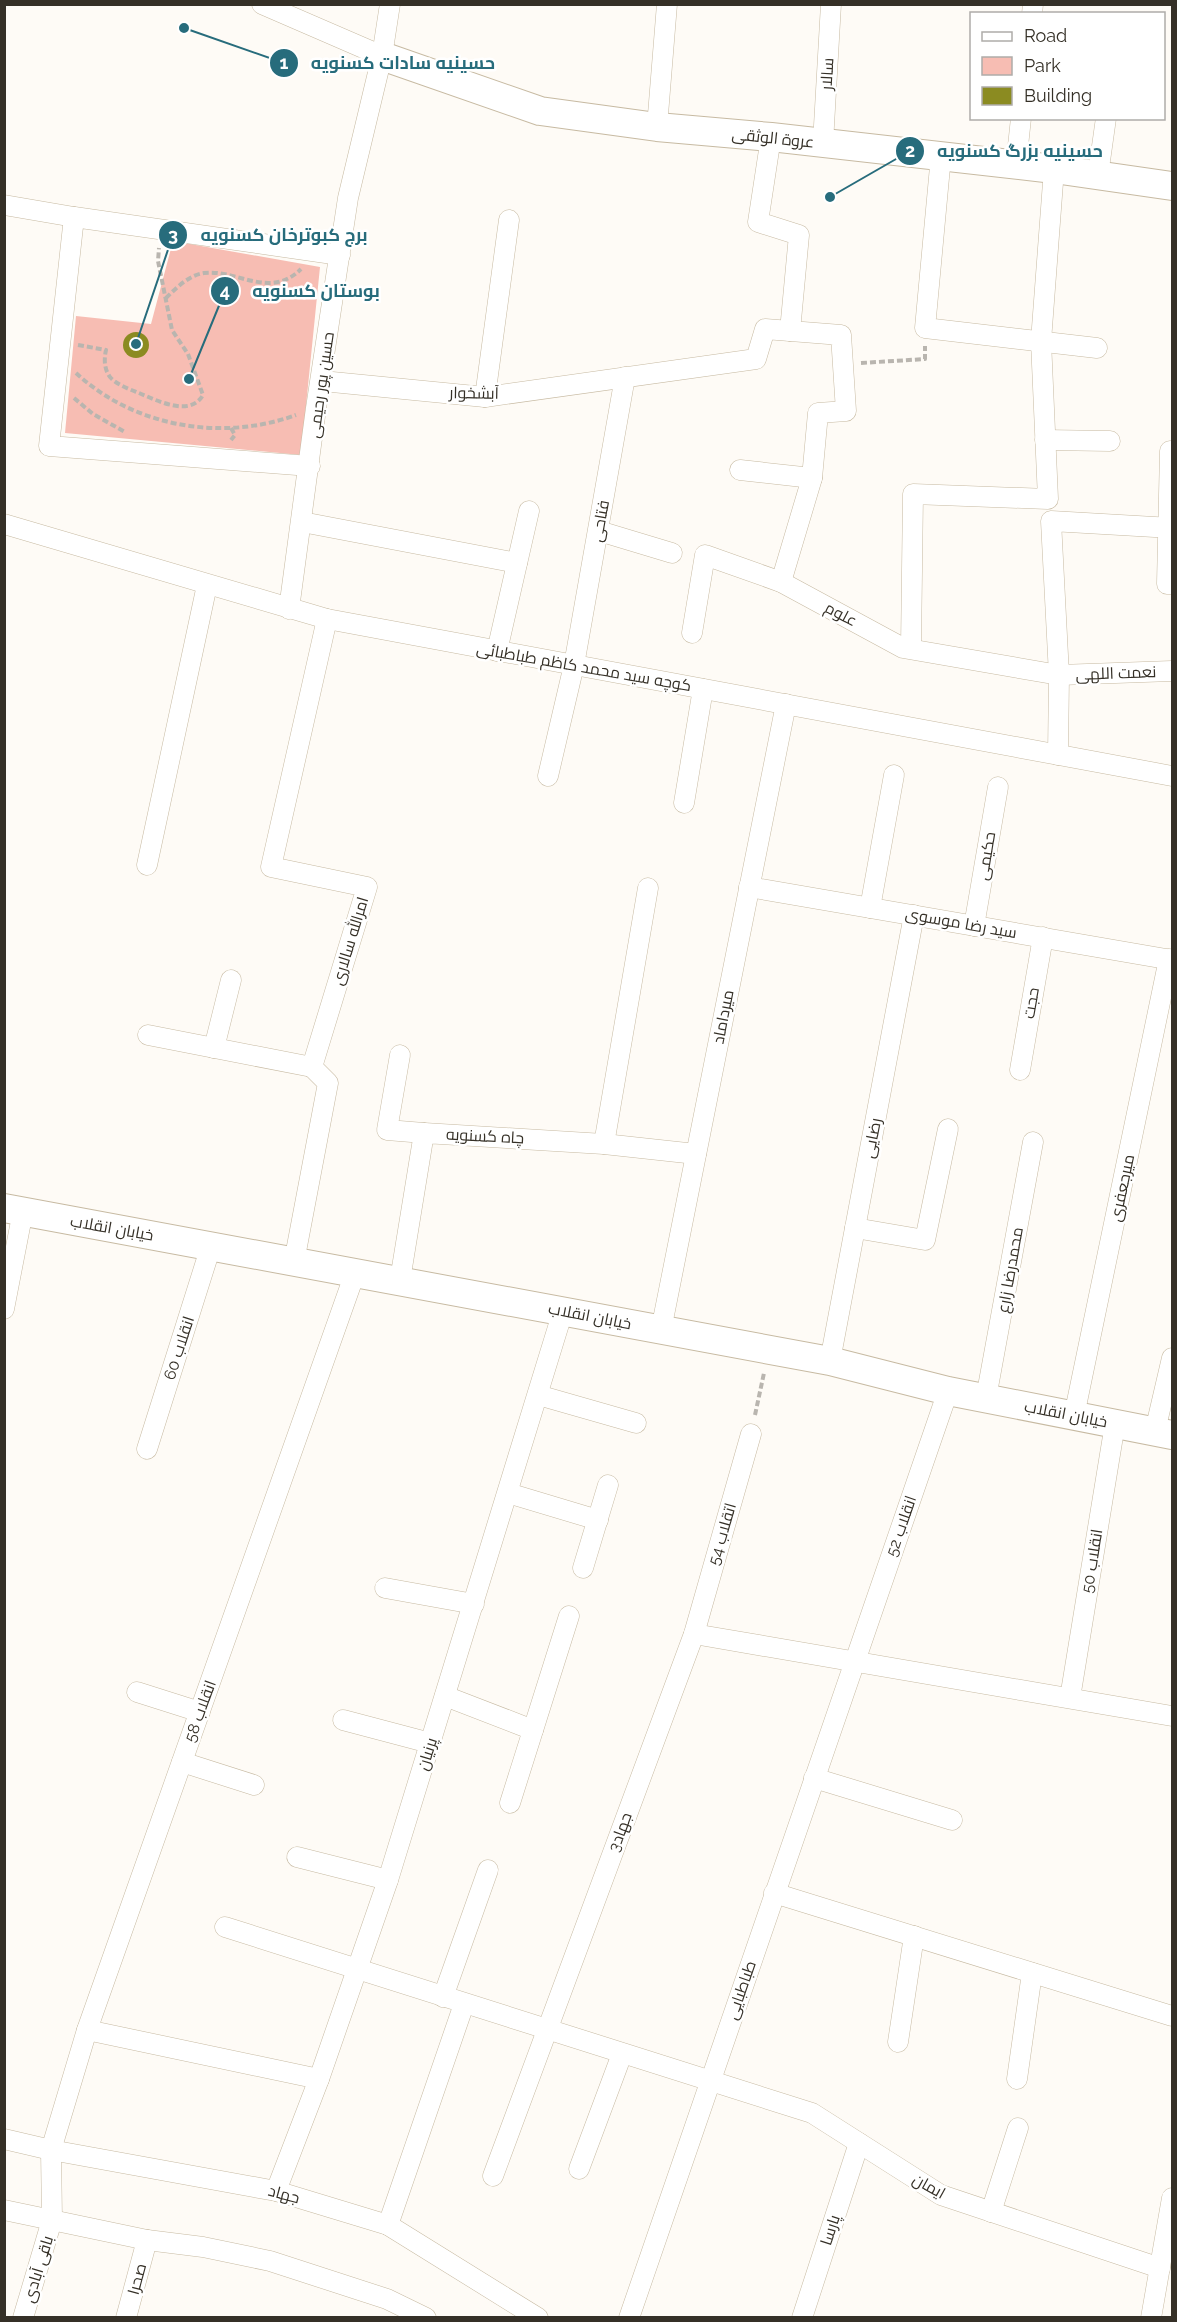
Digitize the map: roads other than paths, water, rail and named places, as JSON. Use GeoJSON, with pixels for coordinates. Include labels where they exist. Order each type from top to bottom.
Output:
{"type":"FeatureCollection","features":[{"type":"Feature","properties":{"kind":"main road","name":"عروة الوثقی"},"geometry":{"type":"LineString","coordinates":[[382,56],[540,111],[657,127],[771,137],[1054,169],[1173,186]]}},
{"type":"Feature","properties":{"kind":"main road","name":"خیابان انقلاب"},"geometry":{"type":"LineString","coordinates":[[14,1210],[830,1361],[948,1390],[1164,1433]]}},
{"type":"Feature","properties":{"kind":"street"},"geometry":{"type":"LineString","coordinates":[[262,4],[382,56]]}},
{"type":"Feature","properties":{"kind":"street","name":"حسین پور رحیمی"},"geometry":{"type":"LineString","coordinates":[[289,609],[316,408],[322,381],[348,198],[382,56],[390,4]]}},
{"type":"Feature","properties":{"kind":"street"},"geometry":{"type":"LineString","coordinates":[[657,127],[667,4]]}},
{"type":"Feature","properties":{"kind":"street","name":"سالار"},"geometry":{"type":"LineString","coordinates":[[823,143],[831,4]]}},
{"type":"Feature","properties":{"kind":"street"},"geometry":{"type":"LineString","coordinates":[[1016,165],[1021,120]]}},
{"type":"Feature","properties":{"kind":"street"},"geometry":{"type":"LineString","coordinates":[[1098,175],[1106,120]]}},
{"type":"Feature","properties":{"kind":"street"},"geometry":{"type":"LineString","coordinates":[[771,137],[758,222],[799,235],[790,331],[841,335],[846,411],[818,413],[812,478],[781,582]]}},
{"type":"Feature","properties":{"kind":"street"},"geometry":{"type":"LineString","coordinates":[[941,156],[925,328],[1097,348]]}},
{"type":"Feature","properties":{"kind":"street"},"geometry":{"type":"LineString","coordinates":[[1054,169],[1041,341],[1059,675],[1058,755]]}},
{"type":"Feature","properties":{"kind":"street"},"geometry":{"type":"LineString","coordinates":[[4,206],[340,255]]}},
{"type":"Feature","properties":{"kind":"street"},"geometry":{"type":"LineString","coordinates":[[74,218],[50,446],[310,466]]}},
{"type":"Feature","properties":{"kind":"street"},"geometry":{"type":"LineString","coordinates":[[486,397],[509,220]]}},
{"type":"Feature","properties":{"kind":"street","name":"آبشخوار"},"geometry":{"type":"LineString","coordinates":[[322,381],[486,397],[756,359],[765,329],[790,331]]}},
{"type":"Feature","properties":{"kind":"street","name":"فتاحی"},"geometry":{"type":"LineString","coordinates":[[548,776],[574,665],[625,377]]}},
{"type":"Feature","properties":{"kind":"street"},"geometry":{"type":"LineString","coordinates":[[1046,440],[1110,441]]}},
{"type":"Feature","properties":{"kind":"street"},"geometry":{"type":"LineString","coordinates":[[1170,451],[1167,584],[1173,584]]}},
{"type":"Feature","properties":{"kind":"street"},"geometry":{"type":"LineString","coordinates":[[740,470],[812,478]]}},
{"type":"Feature","properties":{"kind":"street"},"geometry":{"type":"LineString","coordinates":[[911,648],[913,494],[1048,499]]}},
{"type":"Feature","properties":{"kind":"street"},"geometry":{"type":"LineString","coordinates":[[497,651],[529,511]]}},
{"type":"Feature","properties":{"kind":"street"},"geometry":{"type":"LineString","coordinates":[[1051,521],[1170,528]]}},
{"type":"Feature","properties":{"kind":"street"},"geometry":{"type":"LineString","coordinates":[[302,522],[517,563]]}},
{"type":"Feature","properties":{"kind":"street","name":"کوچه سید محمد کاظم طباطبائی"},"geometry":{"type":"LineString","coordinates":[[4,524],[327,619],[1173,776]]}},
{"type":"Feature","properties":{"kind":"street"},"geometry":{"type":"LineString","coordinates":[[599,531],[672,553]]}},
{"type":"Feature","properties":{"kind":"street","name":"علوم"},"geometry":{"type":"LineString","coordinates":[[692,633],[705,555],[781,582],[903,648],[1059,675]]}},
{"type":"Feature","properties":{"kind":"street"},"geometry":{"type":"LineString","coordinates":[[147,865],[207,585]]}},
{"type":"Feature","properties":{"kind":"street","name":"امرالله سالاری"},"geometry":{"type":"LineString","coordinates":[[312,1067],[367,887],[271,867],[327,619]]}},
{"type":"Feature","properties":{"kind":"street","name":"نعمت اللهی"},"geometry":{"type":"LineString","coordinates":[[1059,675],[1173,671]]}},
{"type":"Feature","properties":{"kind":"street"},"geometry":{"type":"LineString","coordinates":[[684,803],[703,689]]}},
{"type":"Feature","properties":{"kind":"street","name":"میرداماد"},"geometry":{"type":"LineString","coordinates":[[661,1330],[786,704]]}},
{"type":"Feature","properties":{"kind":"street"},"geometry":{"type":"LineString","coordinates":[[870,908],[894,775]]}},
{"type":"Feature","properties":{"kind":"street","name":"حکیمی"},"geometry":{"type":"LineString","coordinates":[[974,926],[998,787]]}},
{"type":"Feature","properties":{"kind":"street","name":"سید رضا موسوی"},"geometry":{"type":"LineString","coordinates":[[749,887],[1171,960]]}},
{"type":"Feature","properties":{"kind":"street"},"geometry":{"type":"LineString","coordinates":[[604,1144],[648,888]]}},
{"type":"Feature","properties":{"kind":"street","name":"رضایی"},"geometry":{"type":"LineString","coordinates":[[830,1361],[914,915]]}},
{"type":"Feature","properties":{"kind":"street","name":"حجت"},"geometry":{"type":"LineString","coordinates":[[1020,1070],[1042,937]]}},
{"type":"Feature","properties":{"kind":"street","name":"میرجعفری"},"geometry":{"type":"LineString","coordinates":[[1074,1416],[1171,960]]}},
{"type":"Feature","properties":{"kind":"street"},"geometry":{"type":"LineString","coordinates":[[214,1048],[231,980]]}},
{"type":"Feature","properties":{"kind":"street"},"geometry":{"type":"LineString","coordinates":[[148,1035],[312,1067],[328,1083],[294,1262]]}},
{"type":"Feature","properties":{"kind":"street"},"geometry":{"type":"LineString","coordinates":[[400,1055],[387,1130],[424,1133]]}},
{"type":"Feature","properties":{"kind":"street"},"geometry":{"type":"LineString","coordinates":[[855,1228],[925,1240],[948,1129]]}},
{"type":"Feature","properties":{"kind":"street","name":"چاه کسنویه"},"geometry":{"type":"LineString","coordinates":[[400,1280],[424,1133],[604,1144],[696,1154]]}},
{"type":"Feature","properties":{"kind":"street","name":"محمدرضا زارع"},"geometry":{"type":"LineString","coordinates":[[986,1398],[1033,1142]]}},
{"type":"Feature","properties":{"kind":"street"},"geometry":{"type":"LineString","coordinates":[[4,1310],[14,1210]]}},
{"type":"Feature","properties":{"kind":"street","name":"انقلاب 60"},"geometry":{"type":"LineString","coordinates":[[147,1449],[211,1246]]}},
{"type":"Feature","properties":{"kind":"street","name":"انقلاب 58"},"geometry":{"type":"LineString","coordinates":[[51,2150],[87,2030],[355,1273]]}},
{"type":"Feature","properties":{"kind":"street","name":"پرنیان"},"geometry":{"type":"LineString","coordinates":[[276,2191],[319,2079],[388,1880],[563,1311]]}},
{"type":"Feature","properties":{"kind":"street"},"geometry":{"type":"LineString","coordinates":[[1164,1433],[1173,1358]]}},
{"type":"Feature","properties":{"kind":"street","name":"انقلاب 52"},"geometry":{"type":"LineString","coordinates":[[854,1662],[948,1390]]}},
{"type":"Feature","properties":{"kind":"street"},"geometry":{"type":"LineString","coordinates":[[538,1395],[636,1423]]}},
{"type":"Feature","properties":{"kind":"street","name":"انقلاب 50"},"geometry":{"type":"LineString","coordinates":[[1070,1698],[1115,1424]]}},
{"type":"Feature","properties":{"kind":"street","name":"اتقلاب 54"},"geometry":{"type":"LineString","coordinates":[[694,1634],[751,1434]]}},
{"type":"Feature","properties":{"kind":"street"},"geometry":{"type":"LineString","coordinates":[[583,1568],[608,1485]]}},
{"type":"Feature","properties":{"kind":"street"},"geometry":{"type":"LineString","coordinates":[[508,1493],[598,1520]]}},
{"type":"Feature","properties":{"kind":"street"},"geometry":{"type":"LineString","coordinates":[[385,1588],[474,1604]]}},
{"type":"Feature","properties":{"kind":"street"},"geometry":{"type":"LineString","coordinates":[[510,1803],[569,1617]]}},
{"type":"Feature","properties":{"kind":"street"},"geometry":{"type":"LineString","coordinates":[[694,1634],[1173,1716]]}},
{"type":"Feature","properties":{"kind":"street","name":"جهاد3"},"geometry":{"type":"LineString","coordinates":[[493,2176],[694,1634]]}},
{"type":"Feature","properties":{"kind":"street","name":"طباطبایی"},"geometry":{"type":"LineString","coordinates":[[628,2318],[854,1662]]}},
{"type":"Feature","properties":{"kind":"street"},"geometry":{"type":"LineString","coordinates":[[137,1692],[200,1712]]}},
{"type":"Feature","properties":{"kind":"street"},"geometry":{"type":"LineString","coordinates":[[445,1696],[533,1730]]}},
{"type":"Feature","properties":{"kind":"street"},"geometry":{"type":"LineString","coordinates":[[343,1720],[430,1743]]}},
{"type":"Feature","properties":{"kind":"street"},"geometry":{"type":"LineString","coordinates":[[182,1761],[254,1785]]}},
{"type":"Feature","properties":{"kind":"street"},"geometry":{"type":"LineString","coordinates":[[814,1778],[952,1820]]}},
{"type":"Feature","properties":{"kind":"street"},"geometry":{"type":"LineString","coordinates":[[297,1857],[388,1880]]}},
{"type":"Feature","properties":{"kind":"street"},"geometry":{"type":"LineString","coordinates":[[443,1997],[488,1870]]}},
{"type":"Feature","properties":{"kind":"street"},"geometry":{"type":"LineString","coordinates":[[774,1893],[1173,2016]]}},
{"type":"Feature","properties":{"kind":"street"},"geometry":{"type":"LineString","coordinates":[[225,1927],[709,2082]]}},
{"type":"Feature","properties":{"kind":"street"},"geometry":{"type":"LineString","coordinates":[[898,2042],[914,1936]]}},
{"type":"Feature","properties":{"kind":"street"},"geometry":{"type":"LineString","coordinates":[[1017,2079],[1032,1973]]}},
{"type":"Feature","properties":{"kind":"street"},"geometry":{"type":"LineString","coordinates":[[388,2225],[465,2004]]}},
{"type":"Feature","properties":{"kind":"street"},"geometry":{"type":"LineString","coordinates":[[87,2030],[319,2079]]}},
{"type":"Feature","properties":{"kind":"street"},"geometry":{"type":"LineString","coordinates":[[579,2169],[622,2054]]}},
{"type":"Feature","properties":{"kind":"street","name":"ایمان"},"geometry":{"type":"LineString","coordinates":[[709,2082],[812,2114],[941,2195],[1160,2268]]}},
{"type":"Feature","properties":{"kind":"street"},"geometry":{"type":"LineString","coordinates":[[991,2212],[1017,2128]]}},
{"type":"Feature","properties":{"kind":"street","name":"جهاد"},"geometry":{"type":"LineString","coordinates":[[4,2139],[51,2150],[276,2191],[388,2225],[538,2318]]}},
{"type":"Feature","properties":{"kind":"street","name":"پارسا"},"geometry":{"type":"LineString","coordinates":[[802,2318],[859,2143]]}},
{"type":"Feature","properties":{"kind":"street","name":"باقی آبادی"},"geometry":{"type":"LineString","coordinates":[[23,2318],[52,2220],[51,2150]]}},
{"type":"Feature","properties":{"kind":"street"},"geometry":{"type":"LineString","coordinates":[[1151,2318],[1173,2198]]}},
{"type":"Feature","properties":{"kind":"street"},"geometry":{"type":"LineString","coordinates":[[4,2210],[147,2240],[203,2247],[270,2261],[387,2299],[426,2318]]}},
{"type":"Feature","properties":{"kind":"street","name":"صحرا"},"geometry":{"type":"LineString","coordinates":[[126,2318],[147,2240]]}},
{"type":"Feature","properties":{"kind":"place","name":"حسینیه سادات کسنویه"},"geometry":{"type":"Point","coordinates":[184,28]}},
{"type":"Feature","properties":{"kind":"place","name":"حسینیه بزرگ کسنویه"},"geometry":{"type":"Point","coordinates":[830,197]}},
{"type":"Feature","properties":{"kind":"place","name":"برج کبوترخان کسنویه"},"geometry":{"type":"Point","coordinates":[136,344]}},
{"type":"Feature","properties":{"kind":"place","name":"بوستان کسنویه"},"geometry":{"type":"Point","coordinates":[189,379]}}]}
